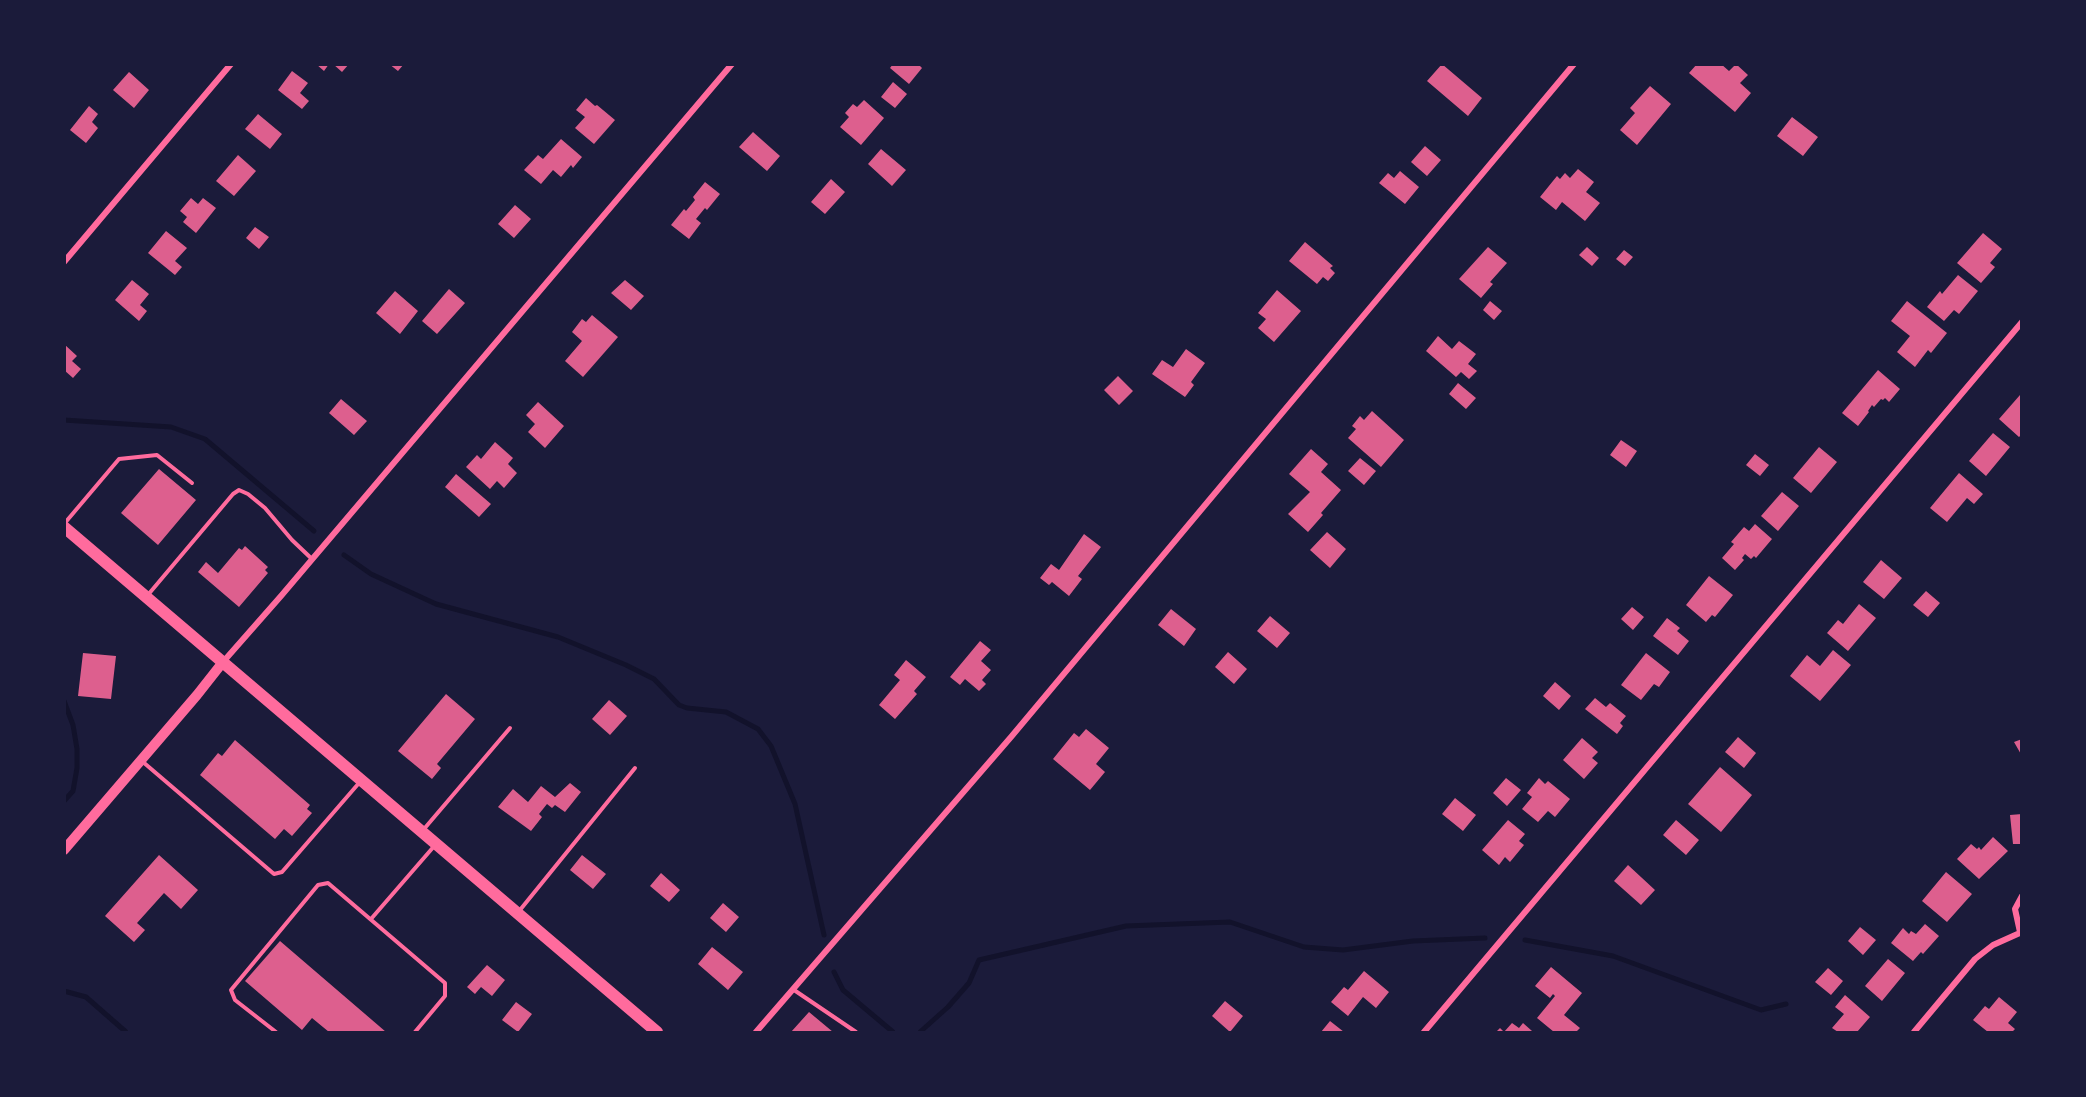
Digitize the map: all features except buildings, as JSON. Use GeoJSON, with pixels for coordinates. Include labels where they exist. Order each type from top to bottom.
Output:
{"type":"FeatureCollection","features":[{"type":"Feature","properties":{"kind":"main road"},"geometry":{"type":"LineString","coordinates":[[64,525],[657,1032]]}},
{"type":"Feature","properties":{"kind":"street"},"geometry":{"type":"LineString","coordinates":[[64,262],[231,64]]}},
{"type":"Feature","properties":{"kind":"street"},"geometry":{"type":"LineString","coordinates":[[64,850],[732,64]]}},
{"type":"Feature","properties":{"kind":"street"},"geometry":{"type":"LineString","coordinates":[[756,1032],[1011,737],[1574,64]]}},
{"type":"Feature","properties":{"kind":"street"},"geometry":{"type":"LineString","coordinates":[[1425,1032],[2022,322]]}},
{"type":"Feature","properties":{"kind":"street"},"geometry":{"type":"LineString","coordinates":[[1914,1032],[1975,960],[1993,945],[2021,932],[2015,909],[2022,896]]}},
{"type":"Feature","properties":{"kind":"lane"},"geometry":{"type":"LineString","coordinates":[[64,525],[119,459],[158,455],[192,483]]}},
{"type":"Feature","properties":{"kind":"lane"},"geometry":{"type":"LineString","coordinates":[[146,597],[234,494],[240,490],[265,508],[292,540],[312,559]]}},
{"type":"Feature","properties":{"kind":"lane"},"geometry":{"type":"LineString","coordinates":[[421,831],[510,728]]}},
{"type":"Feature","properties":{"kind":"lane"},"geometry":{"type":"LineString","coordinates":[[141,761],[274,874],[282,872],[362,781]]}},
{"type":"Feature","properties":{"kind":"lane"},"geometry":{"type":"LineString","coordinates":[[517,913],[635,768]]}},
{"type":"Feature","properties":{"kind":"lane"},"geometry":{"type":"LineString","coordinates":[[371,919],[436,844]]}},
{"type":"Feature","properties":{"kind":"lane"},"geometry":{"type":"LineString","coordinates":[[276,1032],[236,1000],[231,990],[318,885],[328,883],[445,983],[445,996],[414,1032]]}},
{"type":"Feature","properties":{"kind":"lane"},"geometry":{"type":"LineString","coordinates":[[794,990],[856,1032]]}},
{"type":"Feature","properties":{"kind":"waterway"},"geometry":{"type":"LineString","coordinates":[[64,420],[171,427],[205,439],[314,531]]}},
{"type":"Feature","properties":{"kind":"waterway"},"geometry":{"type":"LineString","coordinates":[[344,555],[371,574],[436,604],[558,637],[654,679],[679,705],[726,712],[758,729],[771,746],[795,804],[824,935]]}},
{"type":"Feature","properties":{"kind":"waterway"},"geometry":{"type":"LineString","coordinates":[[64,701],[73,725],[77,749],[77,768],[73,791],[64,801]]}},
{"type":"Feature","properties":{"kind":"waterway"},"geometry":{"type":"LineString","coordinates":[[920,1032],[948,1007],[969,983],[979,960],[1126,926],[1230,922],[1304,947],[1343,950],[1413,941],[1485,938]]}},
{"type":"Feature","properties":{"kind":"waterway"},"geometry":{"type":"LineString","coordinates":[[1525,940],[1613,956],[1761,1010],[1786,1004]]}},
{"type":"Feature","properties":{"kind":"waterway"},"geometry":{"type":"LineString","coordinates":[[834,972],[843,990],[893,1032]]}},
{"type":"Feature","properties":{"kind":"waterway"},"geometry":{"type":"LineString","coordinates":[[64,991],[86,997],[126,1032]]}}]}
